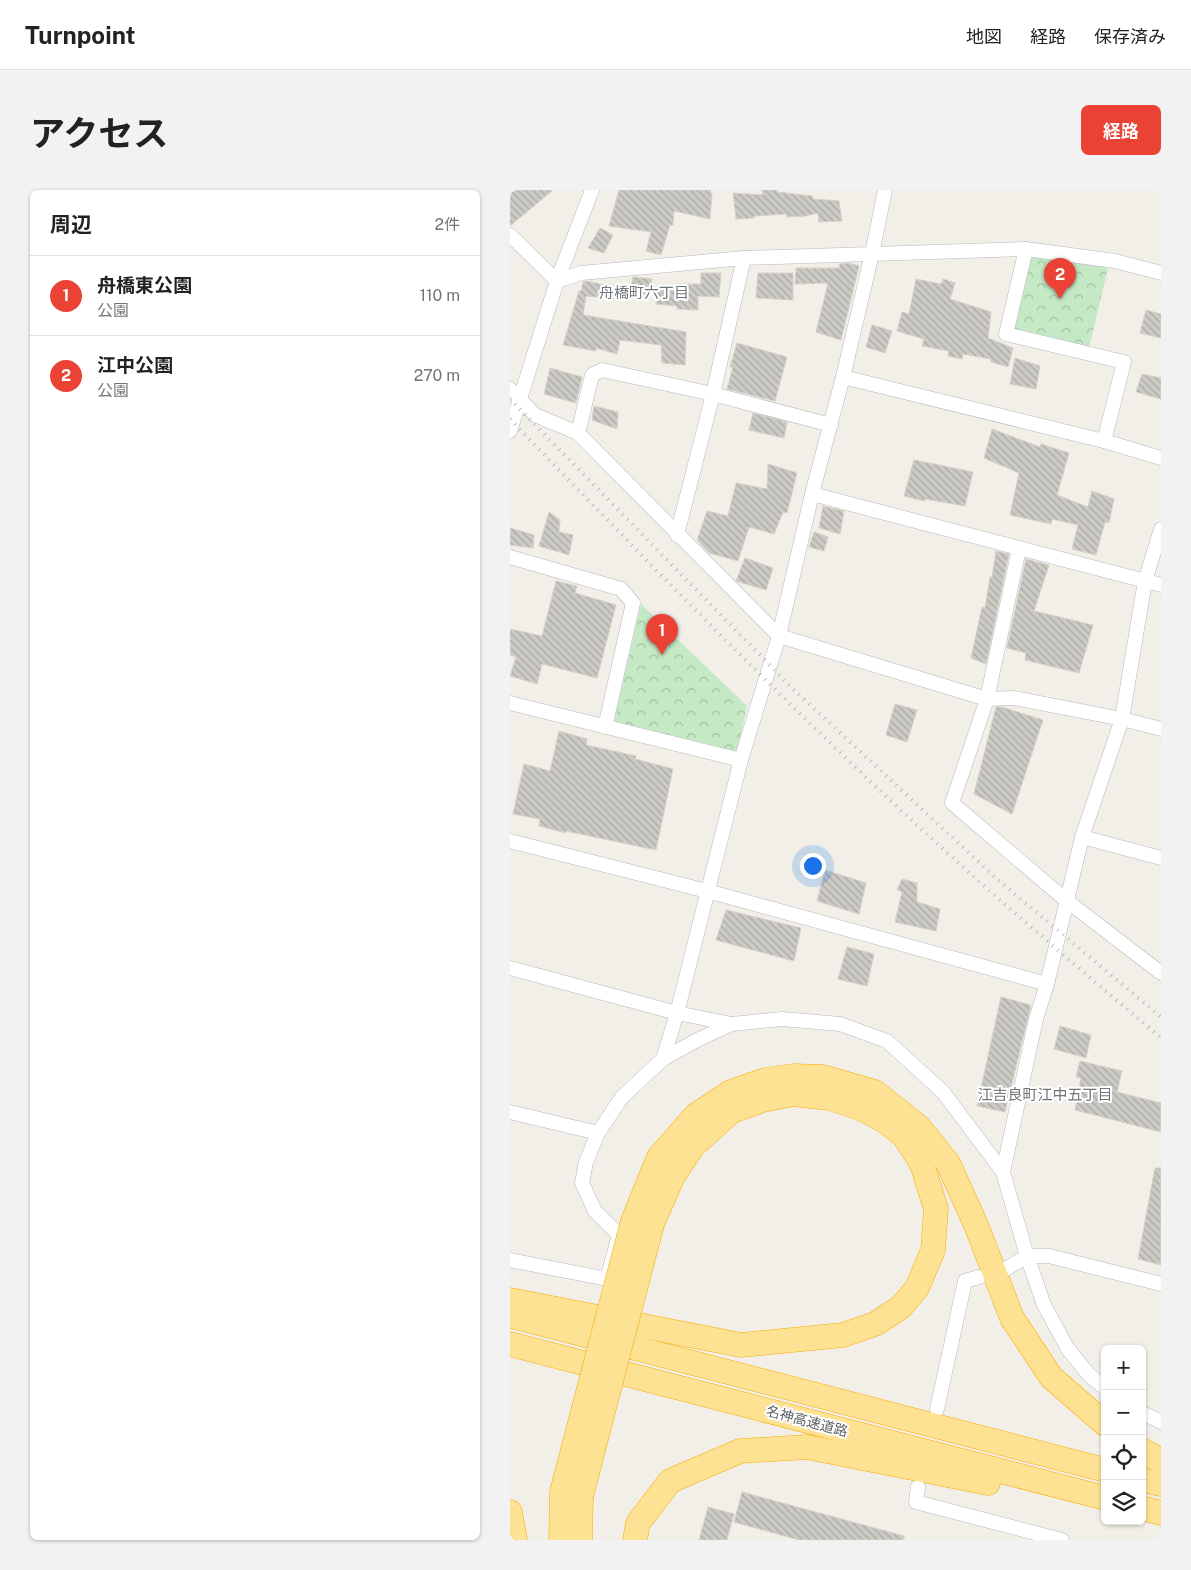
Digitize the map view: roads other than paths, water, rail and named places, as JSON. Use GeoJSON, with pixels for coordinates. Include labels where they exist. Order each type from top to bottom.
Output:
{"type":"FeatureCollection","features":[{"type":"Feature","properties":{"kind":"highway"},"geometry":{"type":"LineString","coordinates":[[561,1540],[659,1157],[696,1115],[731,1092],[765,1080],[793,1076],[822,1078],[875,1092],[919,1127],[948,1163],[976,1225],[1012,1318],[1051,1377],[1101,1421]]}},
{"type":"Feature","properties":{"kind":"highway"},"geometry":{"type":"LineString","coordinates":[[510,1300],[740,1345],[843,1335],[875,1324],[901,1307],[917,1288],[933,1250],[936,1209],[922,1164],[904,1136],[892,1126],[860,1108],[830,1098],[793,1094],[763,1100],[732,1111],[693,1146],[643,1223]]}},
{"type":"Feature","properties":{"kind":"highway","name":"名神高速道路"},"geometry":{"type":"LineString","coordinates":[[510,1315],[1101,1469]]}},
{"type":"Feature","properties":{"kind":"highway","name":"名神高速道路"},"geometry":{"type":"LineString","coordinates":[[510,1344],[1101,1497]]}},
{"type":"Feature","properties":{"kind":"highway"},"geometry":{"type":"LineString","coordinates":[[635,1540],[638,1523],[670,1481],[740,1451],[806,1447],[1101,1506]]}},
{"type":"Feature","properties":{"kind":"highway"},"geometry":{"type":"LineString","coordinates":[[1146,1452],[1161,1461]]}},
{"type":"Feature","properties":{"kind":"highway"},"geometry":{"type":"LineString","coordinates":[[1146,1481],[1161,1484]]}},
{"type":"Feature","properties":{"kind":"highway"},"geometry":{"type":"LineString","coordinates":[[572,1494],[580,1540]]}},
{"type":"Feature","properties":{"kind":"highway"},"geometry":{"type":"LineString","coordinates":[[1146,1509],[1161,1513]]}},
{"type":"Feature","properties":{"kind":"highway"},"geometry":{"type":"LineString","coordinates":[[510,1512],[516,1540]]}},
{"type":"Feature","properties":{"kind":"highway"},"geometry":{"type":"LineString","coordinates":[[1146,1515],[1161,1518]]}},
{"type":"Feature","properties":{"kind":"street"},"geometry":{"type":"LineString","coordinates":[[510,431],[557,281],[592,190]]}},
{"type":"Feature","properties":{"kind":"street"},"geometry":{"type":"LineString","coordinates":[[663,1059],[677,1013],[741,760],[779,636],[812,494],[843,377],[872,254],[882,190]]}},
{"type":"Feature","properties":{"kind":"street"},"geometry":{"type":"LineString","coordinates":[[510,235],[557,281]]}},
{"type":"Feature","properties":{"kind":"street"},"geometry":{"type":"LineString","coordinates":[[557,281],[581,273],[744,258],[1026,249],[1114,261],[1161,272]]}},
{"type":"Feature","properties":{"kind":"street"},"geometry":{"type":"LineString","coordinates":[[1026,249],[1006,334],[1124,362],[1104,441]]}},
{"type":"Feature","properties":{"kind":"street"},"geometry":{"type":"LineString","coordinates":[[677,535],[713,394],[744,258]]}},
{"type":"Feature","properties":{"kind":"street"},"geometry":{"type":"LineString","coordinates":[[578,433],[592,375],[602,370],[713,394],[831,425]]}},
{"type":"Feature","properties":{"kind":"street"},"geometry":{"type":"LineString","coordinates":[[843,377],[1104,441],[1161,458]]}},
{"type":"Feature","properties":{"kind":"street"},"geometry":{"type":"LineString","coordinates":[[510,389],[535,415],[578,433],[779,636],[987,699],[1014,698],[1122,719],[1161,729]]}},
{"type":"Feature","properties":{"kind":"street"},"geometry":{"type":"LineString","coordinates":[[812,494],[1161,585]]}},
{"type":"Feature","properties":{"kind":"street"},"geometry":{"type":"LineString","coordinates":[[1003,1172],[1036,1019],[1047,984],[1082,837],[1122,719],[1145,581],[1161,529]]}},
{"type":"Feature","properties":{"kind":"street"},"geometry":{"type":"LineString","coordinates":[[1019,549],[987,699],[952,803],[1067,901],[1161,973]]}},
{"type":"Feature","properties":{"kind":"street"},"geometry":{"type":"LineString","coordinates":[[510,557],[621,589],[633,603],[605,727]]}},
{"type":"Feature","properties":{"kind":"street"},"geometry":{"type":"LineString","coordinates":[[510,703],[741,760]]}},
{"type":"Feature","properties":{"kind":"street"},"geometry":{"type":"LineString","coordinates":[[1082,837],[1161,858]]}},
{"type":"Feature","properties":{"kind":"street"},"geometry":{"type":"LineString","coordinates":[[510,840],[707,891],[1047,984]]}},
{"type":"Feature","properties":{"kind":"street"},"geometry":{"type":"LineString","coordinates":[[510,968],[677,1013],[732,1024]]}},
{"type":"Feature","properties":{"kind":"street"},"geometry":{"type":"LineString","coordinates":[[510,1260],[607,1279],[619,1235],[595,1211],[582,1183],[586,1162],[598,1133],[622,1097],[663,1059],[699,1039],[732,1024],[782,1018],[840,1024],[887,1041],[943,1092],[1003,1172],[1027,1256],[1044,1305],[1068,1348],[1089,1375],[1101,1385]]}},
{"type":"Feature","properties":{"kind":"street"},"geometry":{"type":"LineString","coordinates":[[510,1112],[598,1133]]}},
{"type":"Feature","properties":{"kind":"street"},"geometry":{"type":"LineString","coordinates":[[1004,1270],[1027,1256],[1048,1256],[1161,1284]]}},
{"type":"Feature","properties":{"kind":"street"},"geometry":{"type":"LineString","coordinates":[[937,1409],[966,1281],[979,1277]]}},
{"type":"Feature","properties":{"kind":"street"},"geometry":{"type":"LineString","coordinates":[[1146,1415],[1161,1422]]}},
{"type":"Feature","properties":{"kind":"street"},"geometry":{"type":"LineString","coordinates":[[918,1487],[916,1502],[1062,1540]]}},
{"type":"Feature","properties":{"kind":"railway"},"geometry":{"type":"LineString","coordinates":[[510,399],[793,689],[998,880],[1161,1017]]}},
{"type":"Feature","properties":{"kind":"railway"},"geometry":{"type":"LineString","coordinates":[[510,419],[737,652],[853,765],[996,897],[1161,1038]]}},
{"type":"Feature","properties":{"kind":"place","name":"江中公園"},"geometry":{"type":"Point","coordinates":[1060,299]}},
{"type":"Feature","properties":{"kind":"place","name":"舟橋東公園"},"geometry":{"type":"Point","coordinates":[662,655]}},
{"type":"Feature","properties":{"kind":"district","name":"舟橋町六丁目"},"geometry":{"type":"Point","coordinates":[644,292]}},
{"type":"Feature","properties":{"kind":"district","name":"江吉良町江中五丁目"},"geometry":{"type":"Point","coordinates":[1045,1094]}}]}
